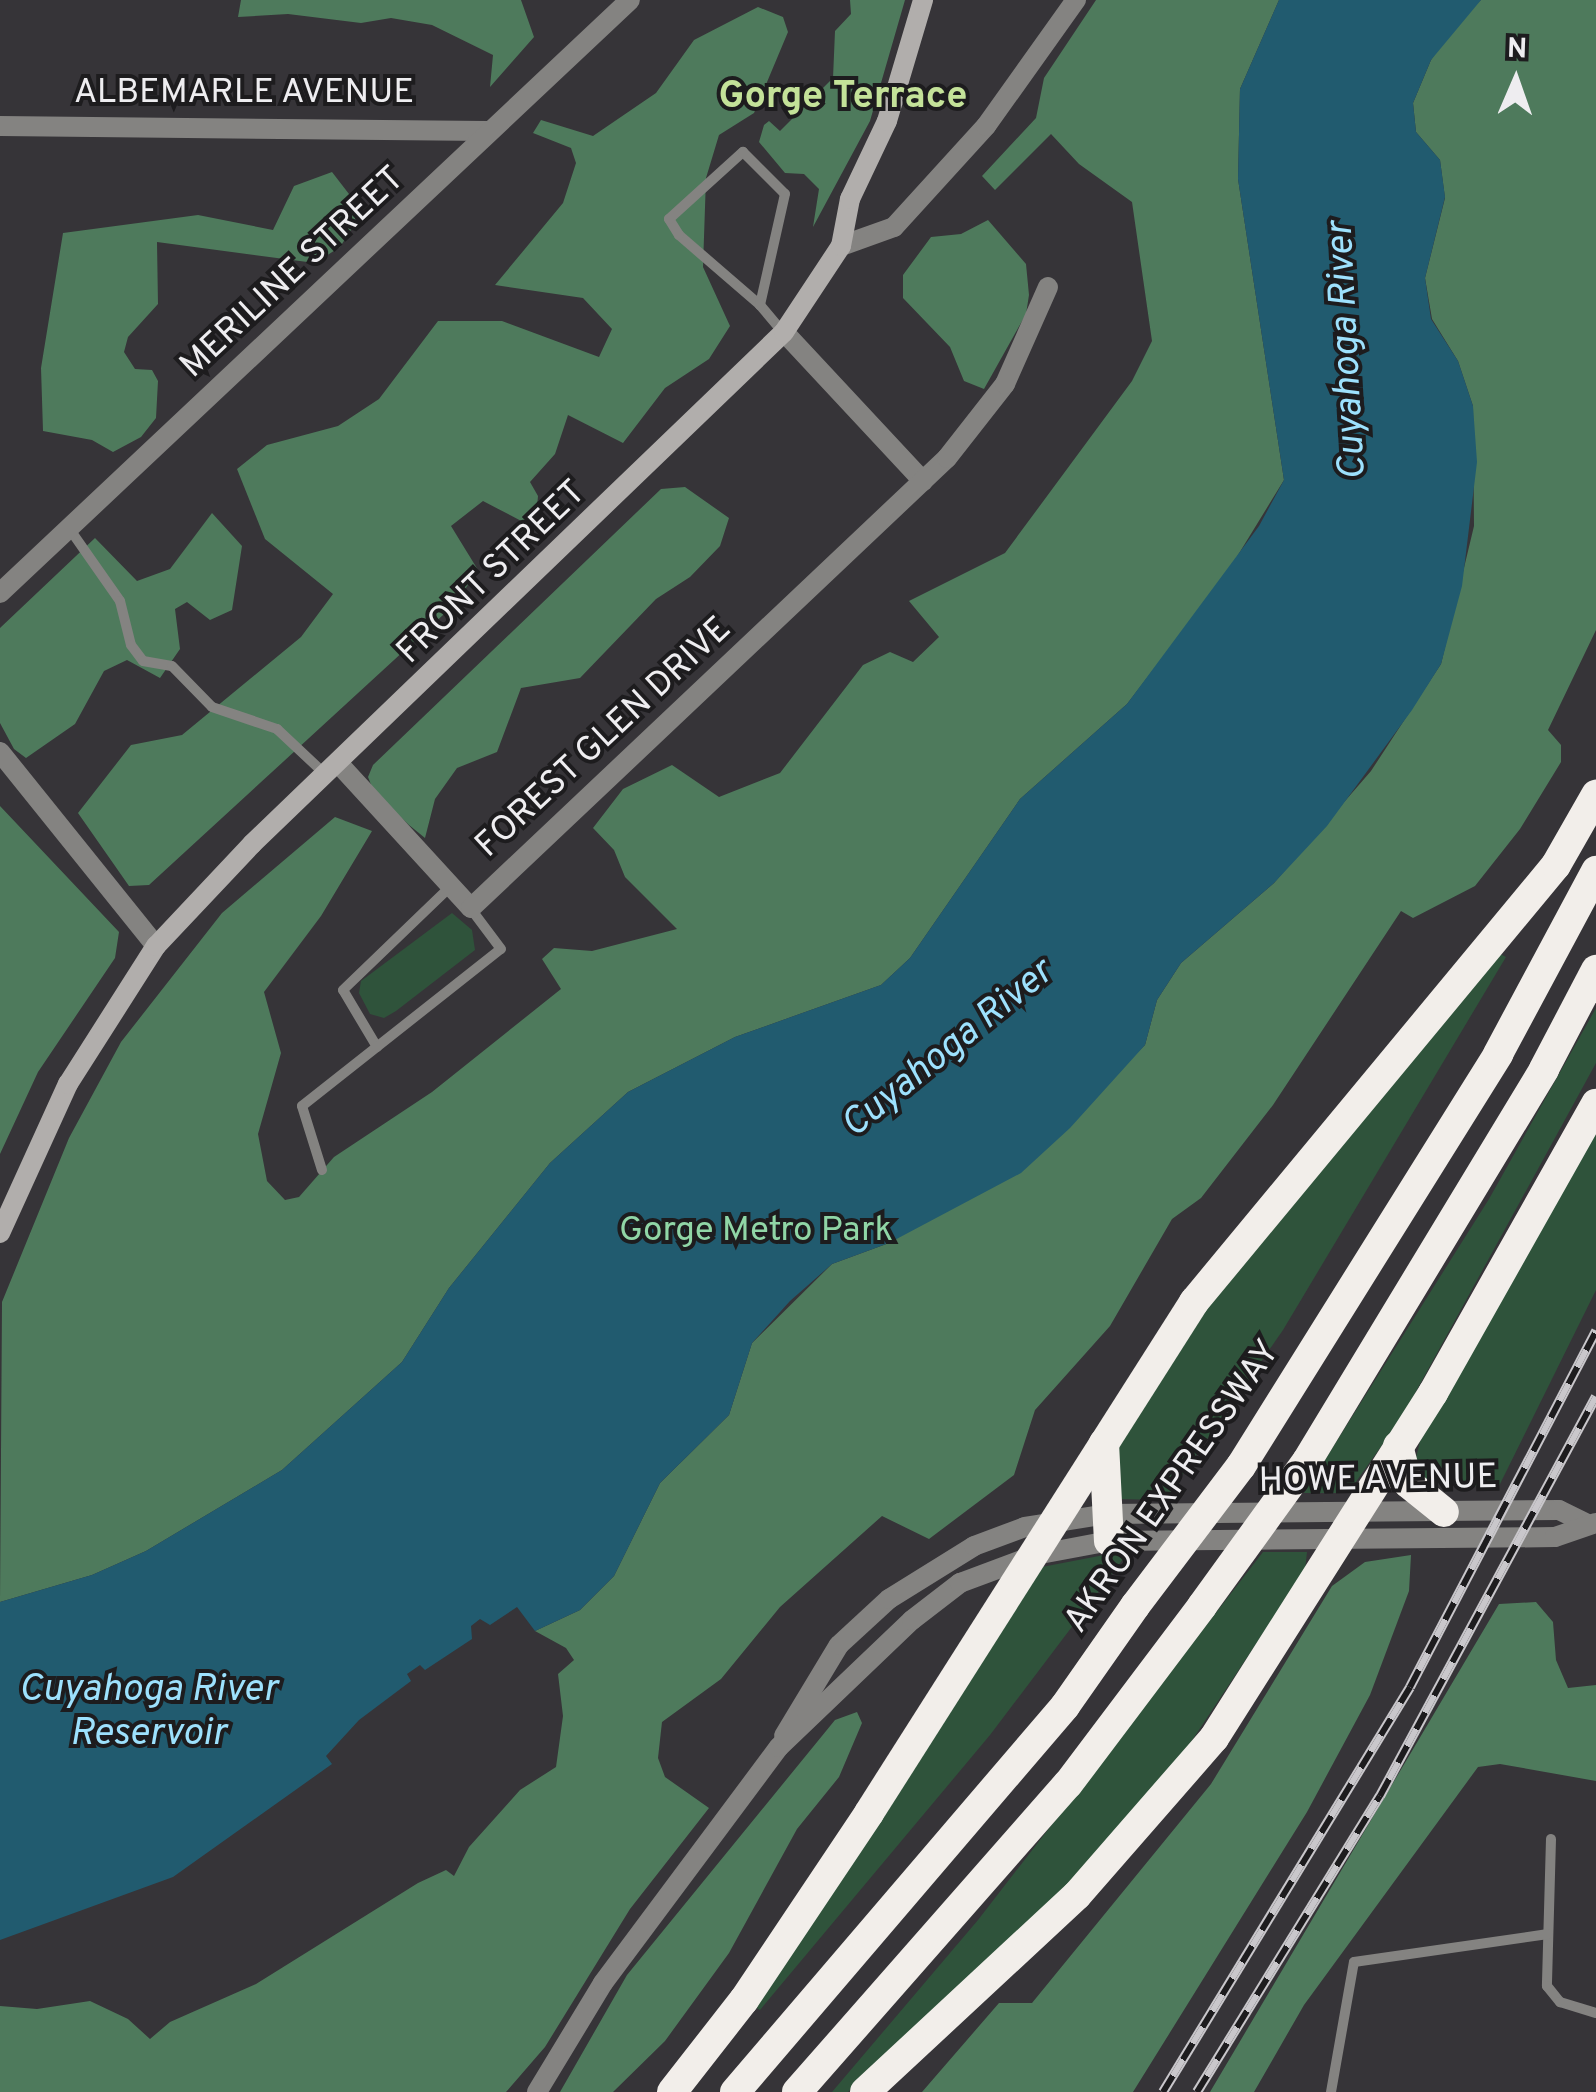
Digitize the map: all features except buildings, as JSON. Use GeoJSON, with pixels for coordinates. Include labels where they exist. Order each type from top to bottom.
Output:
{"type":"FeatureCollection","features":[{"type":"Feature","properties":{"kind":"highway"},"geometry":{"type":"LineString","coordinates":[[672,2092],[744,2000],[1047,1542],[1104,1443],[1254,1222],[1556,865],[1596,795]]}},
{"type":"Feature","properties":{"kind":"highway","name":"AKRON EXPRESSWAY"},"geometry":{"type":"LineString","coordinates":[[735,2092],[785,2042],[1066,1706],[1135,1606],[1241,1466],[1498,1054],[1596,871]]}},
{"type":"Feature","properties":{"kind":"highway"},"geometry":{"type":"LineString","coordinates":[[797,2092],[1068,1784],[1308,1461],[1544,1070],[1596,970]]}},
{"type":"Feature","properties":{"kind":"highway"},"geometry":{"type":"LineString","coordinates":[[865,2092],[1077,1895],[1168,1795],[1224,1723],[1398,1446],[1596,1104]]}},
{"type":"Feature","properties":{"kind":"highway"},"geometry":{"type":"LineString","coordinates":[[1104,1443],[1108,1527]]}},
{"type":"Feature","properties":{"kind":"highway"},"geometry":{"type":"LineString","coordinates":[[1398,1446],[1408,1484],[1444,1512]]}},
{"type":"Feature","properties":{"kind":"main road"},"geometry":{"type":"LineString","coordinates":[[841,246],[850,199],[887,122],[922,0]]}},
{"type":"Feature","properties":{"kind":"main road","name":"FRONT STREET"},"geometry":{"type":"LineString","coordinates":[[0,1233],[68,1084],[156,946],[784,332],[841,246]]}},
{"type":"Feature","properties":{"kind":"street","name":"MERILINE STREET"},"geometry":{"type":"LineString","coordinates":[[0,593],[71,532],[487,131],[630,0]]}},
{"type":"Feature","properties":{"kind":"street"},"geometry":{"type":"LineString","coordinates":[[841,246],[892,228],[907,214],[986,126],[1076,0]]}},
{"type":"Feature","properties":{"kind":"street","name":"ALBEMARLE AVENUE"},"geometry":{"type":"LineString","coordinates":[[0,126],[342,124],[487,131]]}},
{"type":"Feature","properties":{"kind":"street","name":"FOREST GLEN DRIVE"},"geometry":{"type":"LineString","coordinates":[[332,770],[471,908],[923,481],[1005,384],[1048,287]]}},
{"type":"Feature","properties":{"kind":"street"},"geometry":{"type":"LineString","coordinates":[[784,332],[923,481]]}},
{"type":"Feature","properties":{"kind":"street"},"geometry":{"type":"LineString","coordinates":[[0,752],[156,946]]}},
{"type":"Feature","properties":{"kind":"street","name":"HOWE AVENUE"},"geometry":{"type":"LineString","coordinates":[[1108,1527],[1354,1514],[1559,1510],[1591,1522]]}},
{"type":"Feature","properties":{"kind":"street","name":"HOWE AVENUE"},"geometry":{"type":"LineString","coordinates":[[1108,1527],[1337,1541],[1554,1537],[1591,1522]]}},
{"type":"Feature","properties":{"kind":"street"},"geometry":{"type":"LineString","coordinates":[[537,2092],[603,1982],[778,1747],[912,1620],[960,1583],[1047,1542],[1108,1527]]}},
{"type":"Feature","properties":{"kind":"street"},"geometry":{"type":"LineString","coordinates":[[778,1747],[800,1701],[839,1645],[889,1598],[994,1536],[1047,1542],[1108,1527]]}},
{"type":"Feature","properties":{"kind":"lane"},"geometry":{"type":"LineString","coordinates":[[760,306],[785,194],[744,152],[670,219],[679,235],[784,332]]}},
{"type":"Feature","properties":{"kind":"lane"},"geometry":{"type":"LineString","coordinates":[[71,532],[114,592],[131,645],[143,660],[172,666],[212,708],[277,729],[332,770]]}},
{"type":"Feature","properties":{"kind":"lane"},"geometry":{"type":"LineString","coordinates":[[377,1048],[343,990],[450,886]]}},
{"type":"Feature","properties":{"kind":"lane"},"geometry":{"type":"LineString","coordinates":[[322,1170],[302,1106],[501,949],[471,908]]}},
{"type":"Feature","properties":{"kind":"lane"},"geometry":{"type":"LineString","coordinates":[[1552,1839],[1547,1986],[1560,2002],[1596,2013]]}},
{"type":"Feature","properties":{"kind":"lane"},"geometry":{"type":"LineString","coordinates":[[1330,2092],[1354,1962],[1548,1934]]}},
{"type":"Feature","properties":{"kind":"green space"},"geometry":{"type":"Polygon","coordinates":[[[241,0],[521,0],[534,37],[490,87],[493,55],[432,25],[391,18],[361,23],[288,14],[238,17],[241,0]]]}},
{"type":"Feature","properties":{"kind":"green space"},"geometry":{"type":"Polygon","coordinates":[[[850,0],[905,0],[870,121],[813,227],[819,189],[804,174],[785,173],[759,142],[764,125],[769,121],[780,131],[833,78],[835,31],[851,14],[850,0]]]}},
{"type":"Feature","properties":{"kind":"green space"},"geometry":{"type":"Polygon","coordinates":[[[1096,0],[1279,0],[1240,89],[1238,179],[1284,480],[1227,573],[1127,704],[1020,799],[910,958],[881,985],[735,1037],[628,1092],[550,1163],[449,1288],[402,1362],[282,1470],[146,1551],[92,1575],[0,1602],[2,1302],[69,1138],[121,1042],[222,913],[335,817],[372,831],[321,916],[264,992],[281,1053],[258,1134],[267,1181],[285,1200],[299,1197],[334,1157],[432,1092],[561,989],[542,959],[554,948],[592,951],[677,929],[625,877],[614,850],[593,828],[623,789],[672,765],[719,797],[780,773],[863,665],[890,652],[913,662],[939,637],[909,601],[1005,553],[1132,381],[1152,341],[1132,202],[1079,164],[1051,134],[995,190],[982,176],[1036,118],[1044,78],[1096,0]]]}},
{"type":"Feature","properties":{"kind":"green space"},"geometry":{"type":"Polygon","coordinates":[[[1481,0],[1596,0],[1596,630],[1548,730],[1561,745],[1561,762],[1520,829],[1475,886],[1413,918],[1401,911],[1273,1105],[1201,1198],[1172,1219],[1110,1326],[1035,1410],[1014,1475],[929,1539],[882,1516],[780,1607],[721,1679],[662,1722],[658,1758],[665,1777],[709,1808],[630,1909],[545,2047],[506,2092],[0,2092],[0,2006],[37,2009],[90,2001],[128,2019],[150,2039],[170,2022],[256,1984],[418,1883],[446,1870],[454,1876],[469,1847],[520,1790],[556,1767],[563,1716],[558,1674],[574,1660],[566,1648],[535,1631],[580,1610],[614,1576],[660,1483],[729,1415],[752,1343],[832,1264],[889,1243],[1117,1072],[1145,1045],[1157,1000],[1181,963],[1274,883],[1371,771],[1441,664],[1474,526],[1473,406],[1458,361],[1432,319],[1425,278],[1445,198],[1440,160],[1416,132],[1413,103],[1431,60],[1458,19],[1481,0]]]}},
{"type":"Feature","properties":{"kind":"green space"},"geometry":{"type":"Polygon","coordinates":[[[758,7],[783,17],[788,32],[754,113],[719,135],[706,178],[703,267],[730,326],[709,359],[665,388],[623,443],[568,415],[555,454],[530,482],[538,496],[536,519],[527,524],[483,501],[451,526],[478,570],[455,604],[149,885],[129,886],[78,813],[131,745],[182,735],[301,637],[333,594],[265,539],[237,469],[267,445],[338,426],[379,399],[438,321],[502,321],[599,357],[612,329],[583,298],[495,285],[563,203],[576,163],[571,148],[533,133],[541,120],[593,136],[656,93],[694,40],[758,7]]]}},
{"type":"Feature","properties":{"kind":"green space"},"geometry":{"type":"Polygon","coordinates":[[[332,172],[349,194],[356,222],[340,247],[315,263],[157,242],[158,304],[128,337],[124,352],[135,369],[152,370],[158,381],[156,418],[141,437],[113,452],[92,440],[43,431],[41,368],[63,233],[198,215],[273,230],[294,186],[332,172]]]}},
{"type":"Feature","properties":{"kind":"green space"},"geometry":{"type":"Polygon","coordinates":[[[988,220],[1026,264],[1029,295],[1026,314],[984,389],[964,381],[950,347],[903,298],[903,275],[931,237],[961,234],[988,220]]]}},
{"type":"Feature","properties":{"kind":"green space"},"geometry":{"type":"Polygon","coordinates":[[[685,487],[729,518],[720,546],[690,577],[656,599],[580,678],[521,688],[497,752],[457,768],[435,799],[425,838],[374,792],[368,777],[373,765],[661,489],[685,487]]]}},
{"type":"Feature","properties":{"kind":"green space"},"geometry":{"type":"Polygon","coordinates":[[[212,513],[242,546],[232,610],[210,620],[187,602],[175,609],[180,649],[160,678],[127,660],[104,671],[75,724],[26,758],[14,749],[0,723],[0,628],[95,538],[137,581],[170,569],[212,513]]]}},
{"type":"Feature","properties":{"kind":"green space"},"geometry":{"type":"Polygon","coordinates":[[[0,806],[119,932],[115,958],[38,1072],[0,1154],[0,806]]]}},
{"type":"Feature","properties":{"kind":"green space"},"geometry":{"type":"Polygon","coordinates":[[[452,913],[472,930],[475,950],[396,1011],[384,1018],[370,1014],[359,993],[361,981],[452,913]]]}},
{"type":"Feature","properties":{"kind":"green space"},"geometry":{"type":"Polygon","coordinates":[[[1496,952],[1506,957],[1283,1330],[1165,1500],[1116,1499],[1116,1448],[1210,1295],[1496,952]]]}},
{"type":"Feature","properties":{"kind":"green space"},"geometry":{"type":"Polygon","coordinates":[[[1596,1008],[1596,1063],[1402,1417],[1348,1493],[1304,1493],[1489,1199],[1596,1008]]]}},
{"type":"Feature","properties":{"kind":"green space"},"geometry":{"type":"Polygon","coordinates":[[[1596,1125],[1596,1290],[1498,1488],[1424,1482],[1415,1462],[1424,1425],[1596,1125]]]}},
{"type":"Feature","properties":{"kind":"green space"},"geometry":{"type":"Polygon","coordinates":[[[1130,1550],[990,1735],[760,2010],[753,2006],[1042,1567],[1130,1550]]]}},
{"type":"Feature","properties":{"kind":"green space"},"geometry":{"type":"Polygon","coordinates":[[[1263,1552],[1307,1552],[1305,1570],[1183,1754],[1048,1907],[848,2092],[832,2092],[978,1920],[1263,1552]]]}},
{"type":"Feature","properties":{"kind":"green space"},"geometry":{"type":"Polygon","coordinates":[[[1411,1555],[1409,1591],[1370,1695],[1307,1812],[1133,2092],[922,2092],[999,2003],[1032,2003],[1211,1784],[1332,1586],[1365,1562],[1411,1555]]]}},
{"type":"Feature","properties":{"kind":"green space"},"geometry":{"type":"Polygon","coordinates":[[[1536,1602],[1553,1622],[1556,1660],[1568,1688],[1596,1685],[1596,1781],[1500,1764],[1478,1767],[1304,2005],[1254,2092],[1210,2092],[1499,1604],[1536,1602]]]}},
{"type":"Feature","properties":{"kind":"green space"},"geometry":{"type":"Polygon","coordinates":[[[857,1712],[862,1723],[839,1777],[797,1829],[729,1953],[665,2041],[613,2092],[560,2092],[627,1975],[835,1720],[857,1712]]]}},
{"type":"Feature","properties":{"kind":"water","name":"Cuyahoga River Reservoir"},"geometry":{"type":"Polygon","coordinates":[[[1279,0],[1481,0],[1431,60],[1413,103],[1416,132],[1440,160],[1445,197],[1425,278],[1431,319],[1458,361],[1473,406],[1477,462],[1462,586],[1441,664],[1412,710],[1327,826],[1274,883],[1181,963],[1157,1000],[1145,1045],[1070,1128],[1021,1173],[889,1243],[832,1264],[790,1301],[752,1343],[729,1415],[660,1483],[614,1576],[580,1610],[535,1631],[517,1607],[490,1625],[480,1619],[471,1626],[472,1639],[425,1670],[420,1665],[407,1674],[411,1681],[359,1720],[326,1756],[332,1764],[173,1877],[0,1940],[0,1602],[92,1575],[146,1551],[282,1470],[402,1362],[449,1288],[550,1163],[628,1092],[735,1037],[881,985],[910,958],[1020,799],[1127,704],[1259,526],[1284,480],[1238,179],[1240,89],[1279,0]]]}},
{"type":"Feature","properties":{"kind":"railway"},"geometry":{"type":"LineString","coordinates":[[1163,2092],[1410,1687],[1596,1331]]}},
{"type":"Feature","properties":{"kind":"railway"},"geometry":{"type":"LineString","coordinates":[[1197,2092],[1380,1796],[1596,1397]]}},
{"type":"Feature","properties":{"kind":"district","name":"Gorge Terrace"},"geometry":{"type":"Point","coordinates":[843,98]}},
{"type":"Feature","properties":{"kind":"water label","name":"Cuyahoga River"},"geometry":{"type":"Point","coordinates":[1348,351]}},
{"type":"Feature","properties":{"kind":"water label","name":"Cuyahoga River"},"geometry":{"type":"Point","coordinates":[948,1050]}},
{"type":"Feature","properties":{"kind":"park label","name":"Gorge Metro Park"},"geometry":{"type":"Point","coordinates":[756,1231]}}]}
